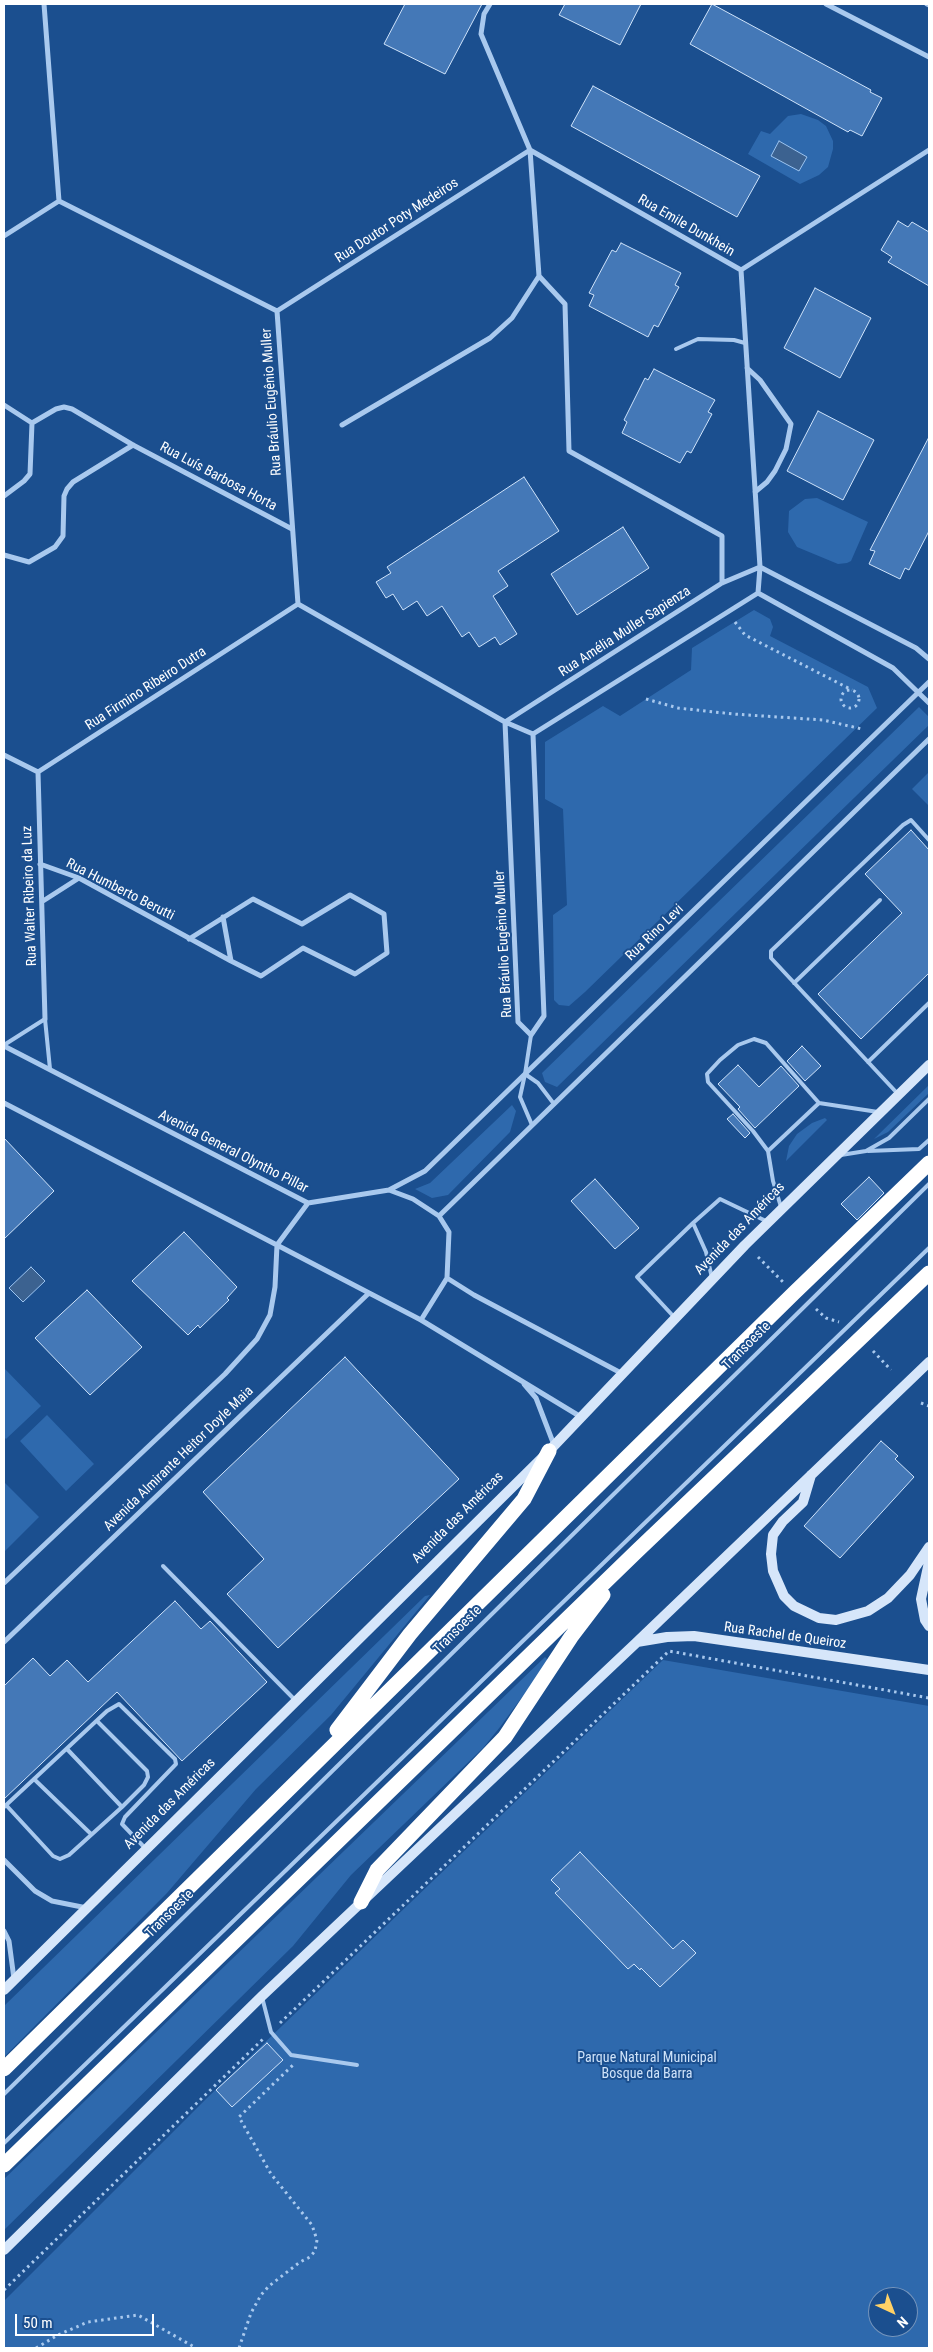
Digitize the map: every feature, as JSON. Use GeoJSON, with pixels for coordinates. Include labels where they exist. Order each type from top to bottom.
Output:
{"type":"FeatureCollection","features":[{"type":"Feature","properties":{"kind":"highway"},"geometry":{"type":"LineString","coordinates":[[4,2069],[929,1163]]}},
{"type":"Feature","properties":{"kind":"highway"},"geometry":{"type":"LineString","coordinates":[[4,2165],[637,1551],[929,1273]]}},
{"type":"Feature","properties":{"kind":"highway"},"geometry":{"type":"LineString","coordinates":[[235,1842],[241,1826],[340,1728],[410,1634],[524,1499],[551,1448]]}},
{"type":"Feature","properties":{"kind":"highway"},"geometry":{"type":"LineString","coordinates":[[361,1902],[377,1870],[505,1737],[571,1637],[637,1551]]}},
{"type":"Feature","properties":{"kind":"main road","name":"Avenida das Américas"},"geometry":{"type":"LineString","coordinates":[[4,1990],[551,1448],[768,1222],[929,1065]]}},
{"type":"Feature","properties":{"kind":"main road"},"geometry":{"type":"LineString","coordinates":[[4,2250],[262,1996],[636,1643],[929,1362]]}},
{"type":"Feature","properties":{"kind":"main road"},"geometry":{"type":"LineString","coordinates":[[812,1474],[803,1502],[783,1521],[773,1535],[771,1554],[773,1571],[784,1596],[794,1606],[819,1618],[836,1620],[868,1611],[888,1598],[910,1575],[929,1547]]}},
{"type":"Feature","properties":{"kind":"main road"},"geometry":{"type":"LineString","coordinates":[[929,1562],[921,1599],[925,1620],[929,1626]]}},
{"type":"Feature","properties":{"kind":"main road","name":"Rua Rachel de Queiroz"},"geometry":{"type":"LineString","coordinates":[[636,1643],[667,1637],[694,1636],[929,1670]]}},
{"type":"Feature","properties":{"kind":"street"},"geometry":{"type":"LineString","coordinates":[[4,236],[59,201],[44,4]]}},
{"type":"Feature","properties":{"kind":"street"},"geometry":{"type":"LineString","coordinates":[[342,425],[490,338],[512,318],[539,276],[530,150],[481,34],[484,14],[490,4]]}},
{"type":"Feature","properties":{"kind":"street"},"geometry":{"type":"LineString","coordinates":[[826,4],[929,57]]}},
{"type":"Feature","properties":{"kind":"street","name":"Rua Emile Dunkhein"},"geometry":{"type":"LineString","coordinates":[[530,150],[741,270],[929,150]]}},
{"type":"Feature","properties":{"kind":"street","name":"Rua Doutor Poty Medeiros"},"geometry":{"type":"LineString","coordinates":[[277,311],[530,150]]}},
{"type":"Feature","properties":{"kind":"street","name":"Rua Bráulio Eugênio Muller"},"geometry":{"type":"LineString","coordinates":[[59,201],[277,311],[298,604]]}},
{"type":"Feature","properties":{"kind":"street"},"geometry":{"type":"LineString","coordinates":[[741,270],[760,567],[758,593]]}},
{"type":"Feature","properties":{"kind":"street"},"geometry":{"type":"LineString","coordinates":[[539,276],[565,304],[569,451],[722,536],[722,583]]}},
{"type":"Feature","properties":{"kind":"street"},"geometry":{"type":"LineString","coordinates":[[747,368],[760,380],[791,424],[786,449],[775,470],[767,482],[755,492]]}},
{"type":"Feature","properties":{"kind":"street"},"geometry":{"type":"LineString","coordinates":[[4,406],[32,423],[30,474],[4,496]]}},
{"type":"Feature","properties":{"kind":"street","name":"Rua Luís Barbosa Horta"},"geometry":{"type":"LineString","coordinates":[[32,423],[64,407],[72,409],[133,444],[292,529]]}},
{"type":"Feature","properties":{"kind":"street"},"geometry":{"type":"LineString","coordinates":[[4,555],[29,562],[56,547],[63,536],[64,496],[67,489],[73,482],[133,444]]}},
{"type":"Feature","properties":{"kind":"street"},"geometry":{"type":"LineString","coordinates":[[760,567],[916,648],[929,659]]}},
{"type":"Feature","properties":{"kind":"street","name":"Rua Amélia Muller Sapienza"},"geometry":{"type":"LineString","coordinates":[[505,722],[722,583],[760,567]]}},
{"type":"Feature","properties":{"kind":"street"},"geometry":{"type":"LineString","coordinates":[[758,593],[893,668],[929,704]]}},
{"type":"Feature","properties":{"kind":"street"},"geometry":{"type":"LineString","coordinates":[[532,734],[758,593]]}},
{"type":"Feature","properties":{"kind":"street"},"geometry":{"type":"LineString","coordinates":[[298,604],[505,722],[532,734]]}},
{"type":"Feature","properties":{"kind":"street","name":"Rua Firmino Ribeiro Dutra"},"geometry":{"type":"LineString","coordinates":[[38,772],[298,604]]}},
{"type":"Feature","properties":{"kind":"street","name":"Rua Rino Levi"},"geometry":{"type":"LineString","coordinates":[[389,1190],[425,1171],[929,682]]}},
{"type":"Feature","properties":{"kind":"street","name":"Rua Bráulio Eugênio Muller"},"geometry":{"type":"LineString","coordinates":[[505,722],[518,1022],[531,1035]]}},
{"type":"Feature","properties":{"kind":"street"},"geometry":{"type":"LineString","coordinates":[[531,1035],[544,1016],[532,734]]}},
{"type":"Feature","properties":{"kind":"street"},"geometry":{"type":"LineString","coordinates":[[421,1320],[447,1278],[449,1232],[439,1216],[929,739]]}},
{"type":"Feature","properties":{"kind":"street"},"geometry":{"type":"LineString","coordinates":[[4,755],[38,772]]}},
{"type":"Feature","properties":{"kind":"street","name":"Rua Walter Ribeiro da Luz"},"geometry":{"type":"LineString","coordinates":[[38,772],[45,1019]]}},
{"type":"Feature","properties":{"kind":"street","name":"Rua Humberto Berutti"},"geometry":{"type":"LineString","coordinates":[[40,864],[79,878],[231,961],[261,976],[303,948],[354,974],[387,953],[384,914],[350,895],[302,924],[253,899],[189,938]]}},
{"type":"Feature","properties":{"kind":"street"},"geometry":{"type":"LineString","coordinates":[[43,901],[79,878]]}},
{"type":"Feature","properties":{"kind":"street"},"geometry":{"type":"LineString","coordinates":[[223,917],[231,961]]}},
{"type":"Feature","properties":{"kind":"street","name":"Avenida General Olyntho Pillar"},"geometry":{"type":"LineString","coordinates":[[4,1045],[308,1203],[389,1190],[413,1199],[439,1216]]}},
{"type":"Feature","properties":{"kind":"street"},"geometry":{"type":"LineString","coordinates":[[4,1103],[421,1320],[581,1417]]}},
{"type":"Feature","properties":{"kind":"street"},"geometry":{"type":"LineString","coordinates":[[4,1583],[225,1374],[257,1338],[270,1315],[275,1287],[277,1245],[308,1203]]}},
{"type":"Feature","properties":{"kind":"street"},"geometry":{"type":"LineString","coordinates":[[447,1278],[474,1295],[621,1373]]}},
{"type":"Feature","properties":{"kind":"street","name":"Avenida Almirante Heitor Doyle Maia"},"geometry":{"type":"LineString","coordinates":[[4,1642],[369,1292]]}},
{"type":"Feature","properties":{"kind":"street"},"geometry":{"type":"LineString","coordinates":[[520,1380],[536,1398],[551,1448]]}},
{"type":"Feature","properties":{"kind":"street"},"geometry":{"type":"LineString","coordinates":[[4,1860],[35,1891],[52,1901],[87,1908]]}},
{"type":"Feature","properties":{"kind":"street"},"geometry":{"type":"LineString","coordinates":[[4,1931],[9,1941],[14,1980]]}},
{"type":"Feature","properties":{"kind":"lane"},"geometry":{"type":"LineString","coordinates":[[676,349],[698,339],[734,340],[745,343]]}},
{"type":"Feature","properties":{"kind":"lane"},"geometry":{"type":"LineString","coordinates":[[899,1095],[771,958],[771,951],[903,825],[911,820],[929,840]]}},
{"type":"Feature","properties":{"kind":"lane"},"geometry":{"type":"LineString","coordinates":[[794,983],[880,900]]}},
{"type":"Feature","properties":{"kind":"lane"},"geometry":{"type":"LineString","coordinates":[[868,1062],[929,1003]]}},
{"type":"Feature","properties":{"kind":"lane"},"geometry":{"type":"LineString","coordinates":[[4,1045],[45,1019],[50,1069]]}},
{"type":"Feature","properties":{"kind":"lane"},"geometry":{"type":"LineString","coordinates":[[531,1035],[520,1097],[532,1125]]}},
{"type":"Feature","properties":{"kind":"lane"},"geometry":{"type":"LineString","coordinates":[[781,1209],[773,1181],[768,1151],[708,1082],[707,1074],[720,1060],[738,1045],[754,1039],[766,1043],[819,1103],[881,1112]]}},
{"type":"Feature","properties":{"kind":"lane"},"geometry":{"type":"LineString","coordinates":[[525,1074],[538,1082],[554,1104]]}},
{"type":"Feature","properties":{"kind":"lane"},"geometry":{"type":"LineString","coordinates":[[866,1151],[889,1138],[929,1099]]}},
{"type":"Feature","properties":{"kind":"lane"},"geometry":{"type":"LineString","coordinates":[[768,1151],[819,1103]]}},
{"type":"Feature","properties":{"kind":"lane"},"geometry":{"type":"LineString","coordinates":[[836,1156],[866,1151],[919,1150],[929,1140]]}},
{"type":"Feature","properties":{"kind":"lane","name":"Transoeste"},"geometry":{"type":"LineString","coordinates":[[4,2094],[929,1184]]}},
{"type":"Feature","properties":{"kind":"lane"},"geometry":{"type":"LineString","coordinates":[[675,1318],[637,1277],[720,1199],[768,1222]]}},
{"type":"Feature","properties":{"kind":"lane"},"geometry":{"type":"LineString","coordinates":[[693,1223],[706,1252],[713,1280]]}},
{"type":"Feature","properties":{"kind":"lane"},"geometry":{"type":"LineString","coordinates":[[4,2143],[929,1248]]}},
{"type":"Feature","properties":{"kind":"lane"},"geometry":{"type":"LineString","coordinates":[[163,1566],[296,1701]]}},
{"type":"Feature","properties":{"kind":"lane"},"geometry":{"type":"LineString","coordinates":[[97,1721],[146,1772],[148,1777],[144,1785],[122,1807],[69,1855],[60,1859],[53,1856],[5,1806],[97,1721],[119,1704],[175,1759],[176,1764],[173,1770],[125,1817],[122,1824],[147,1850]]}},
{"type":"Feature","properties":{"kind":"lane"},"geometry":{"type":"LineString","coordinates":[[66,1749],[122,1807]]}},
{"type":"Feature","properties":{"kind":"lane"},"geometry":{"type":"LineString","coordinates":[[34,1779],[91,1834]]}},
{"type":"Feature","properties":{"kind":"lane"},"geometry":{"type":"LineString","coordinates":[[262,1996],[271,2032],[291,2055],[357,2065]]}},
{"type":"Feature","properties":{"kind":"path"},"geometry":{"type":"LineString","coordinates":[[735,622],[745,636],[852,690],[858,695],[858,701],[853,708],[846,707],[840,700],[841,694],[846,690],[852,690]]}},
{"type":"Feature","properties":{"kind":"path"},"geometry":{"type":"LineString","coordinates":[[646,699],[678,708],[823,720],[862,729]]}},
{"type":"Feature","properties":{"kind":"path"},"geometry":{"type":"LineString","coordinates":[[758,1257],[787,1286]]}},
{"type":"Feature","properties":{"kind":"path"},"geometry":{"type":"LineString","coordinates":[[813,1306],[826,1318],[842,1323]]}},
{"type":"Feature","properties":{"kind":"path"},"geometry":{"type":"LineString","coordinates":[[873,1351],[891,1370]]}},
{"type":"Feature","properties":{"kind":"path"},"geometry":{"type":"LineString","coordinates":[[921,1403],[929,1406]]}},
{"type":"Feature","properties":{"kind":"path"},"geometry":{"type":"LineString","coordinates":[[4,2290],[669,1651],[929,1698]]}},
{"type":"Feature","properties":{"kind":"path"},"geometry":{"type":"LineString","coordinates":[[239,2348],[251,2313],[261,2295],[269,2286],[300,2262],[310,2257],[315,2251],[317,2240],[312,2225],[271,2174],[239,2117],[303,2056]]}},
{"type":"Feature","properties":{"kind":"path"},"geometry":{"type":"LineString","coordinates":[[36,2348],[58,2335],[88,2322],[138,2315],[196,2348]]}},
{"type":"Feature","properties":{"kind":"green space"},"geometry":{"type":"Polygon","coordinates":[[[801,114],[818,120],[826,126],[833,141],[833,149],[828,167],[819,175],[800,184],[748,154],[761,131],[770,134],[788,116],[801,114]]]}},
{"type":"Feature","properties":{"kind":"green space"},"geometry":{"type":"Polygon","coordinates":[[[817,498],[868,522],[851,561],[847,563],[838,564],[797,547],[788,532],[789,511],[805,499],[817,498]]]}},
{"type":"Feature","properties":{"kind":"green space"},"geometry":{"type":"Polygon","coordinates":[[[754,610],[770,619],[773,627],[770,636],[868,687],[877,708],[585,992],[569,1006],[559,1005],[554,1000],[553,915],[567,905],[563,809],[545,799],[545,742],[603,706],[620,716],[691,670],[692,648],[754,610]]]}},
{"type":"Feature","properties":{"kind":"green space"},"geometry":{"type":"Polygon","coordinates":[[[919,707],[929,717],[929,725],[557,1087],[545,1082],[542,1073],[919,707]]]}},
{"type":"Feature","properties":{"kind":"green space"},"geometry":{"type":"Polygon","coordinates":[[[929,772],[929,806],[912,789],[929,772]]]}},
{"type":"Feature","properties":{"kind":"green space"},"geometry":{"type":"Polygon","coordinates":[[[929,1085],[929,1093],[888,1132],[874,1139],[929,1085]]]}},
{"type":"Feature","properties":{"kind":"green space"},"geometry":{"type":"Polygon","coordinates":[[[512,1105],[516,1111],[510,1132],[448,1195],[432,1198],[415,1189],[430,1183],[512,1105]]]}},
{"type":"Feature","properties":{"kind":"green space"},"geometry":{"type":"Polygon","coordinates":[[[825,1118],[827,1120],[786,1161],[789,1146],[797,1134],[812,1123],[825,1118]]]}},
{"type":"Feature","properties":{"kind":"green space"},"geometry":{"type":"Polygon","coordinates":[[[4,1368],[41,1406],[6,1439],[4,1437],[4,1368]]]}},
{"type":"Feature","properties":{"kind":"green space"},"geometry":{"type":"Polygon","coordinates":[[[47,1415],[94,1464],[66,1491],[20,1441],[47,1415]]]}},
{"type":"Feature","properties":{"kind":"green space"},"geometry":{"type":"Polygon","coordinates":[[[4,1482],[39,1517],[4,1552],[4,1482]]]}},
{"type":"Feature","properties":{"kind":"green space"},"geometry":{"type":"Polygon","coordinates":[[[430,1595],[331,1715],[256,1789],[167,1893],[4,2057],[4,2006],[425,1596],[430,1595]]]}},
{"type":"Feature","properties":{"kind":"green space"},"geometry":{"type":"Polygon","coordinates":[[[545,1657],[547,1663],[483,1748],[351,1875],[293,1946],[4,2230],[4,2179],[545,1657]]]}},
{"type":"Feature","properties":{"kind":"green space","name":"Parque Natural Municipal Bosque da Barra"},"geometry":{"type":"Polygon","coordinates":[[[663,1660],[929,1706],[929,2348],[4,2348],[4,2301],[207,2098],[663,1660]]]}},
{"type":"Feature","properties":{"kind":"shaded area"},"geometry":{"type":"Polygon","coordinates":[[[779,141],[807,157],[799,171],[771,156],[779,141]]]}},
{"type":"Feature","properties":{"kind":"shaded area"},"geometry":{"type":"Polygon","coordinates":[[[31,1267],[45,1281],[23,1302],[9,1288],[31,1267]]]}},
{"type":"Feature","properties":{"kind":"building"},"geometry":{"type":"Polygon","coordinates":[[[405,4],[482,4],[445,74],[384,44],[405,4]]]}},
{"type":"Feature","properties":{"kind":"building"},"geometry":{"type":"Polygon","coordinates":[[[565,4],[641,4],[620,45],[559,15],[565,4]]]}},
{"type":"Feature","properties":{"kind":"building"},"geometry":{"type":"Polygon","coordinates":[[[712,4],[871,90],[870,92],[882,98],[862,136],[850,130],[848,132],[690,44],[712,4]]]}},
{"type":"Feature","properties":{"kind":"building"},"geometry":{"type":"Polygon","coordinates":[[[593,86],[760,176],[737,217],[571,126],[593,86]]]}},
{"type":"Feature","properties":{"kind":"building"},"geometry":{"type":"Polygon","coordinates":[[[898,221],[908,227],[912,222],[929,232],[929,286],[888,262],[892,257],[881,250],[898,221]]]}},
{"type":"Feature","properties":{"kind":"building"},"geometry":{"type":"Polygon","coordinates":[[[621,243],[681,273],[675,285],[679,287],[658,327],[654,325],[648,337],[589,306],[594,295],[589,293],[612,250],[616,252],[621,243]]]}},
{"type":"Feature","properties":{"kind":"building"},"geometry":{"type":"Polygon","coordinates":[[[815,288],[871,318],[840,378],[784,348],[815,288]]]}},
{"type":"Feature","properties":{"kind":"building"},"geometry":{"type":"Polygon","coordinates":[[[654,369],[715,400],[708,412],[712,414],[691,453],[687,451],[680,463],[622,433],[627,422],[624,420],[645,378],[648,380],[654,369]]]}},
{"type":"Feature","properties":{"kind":"building"},"geometry":{"type":"Polygon","coordinates":[[[818,411],[874,440],[843,500],[787,471],[818,411]]]}},
{"type":"Feature","properties":{"kind":"building"},"geometry":{"type":"Polygon","coordinates":[[[929,437],[929,531],[909,570],[905,568],[900,579],[869,564],[875,551],[870,550],[929,437]]]}},
{"type":"Feature","properties":{"kind":"building"},"geometry":{"type":"Polygon","coordinates":[[[524,477],[559,531],[498,571],[508,586],[493,596],[517,634],[500,645],[495,637],[479,647],[469,632],[462,637],[442,606],[427,616],[417,601],[403,610],[393,594],[386,598],[376,582],[391,573],[387,567],[524,477]]]}},
{"type":"Feature","properties":{"kind":"building"},"geometry":{"type":"Polygon","coordinates":[[[623,527],[649,568],[577,615],[551,574],[623,527]]]}},
{"type":"Feature","properties":{"kind":"building"},"geometry":{"type":"Polygon","coordinates":[[[911,830],[929,850],[929,973],[861,1039],[818,994],[902,913],[865,874],[911,830]]]}},
{"type":"Feature","properties":{"kind":"building"},"geometry":{"type":"Polygon","coordinates":[[[802,1046],[821,1066],[805,1081],[787,1061],[802,1046]]]}},
{"type":"Feature","properties":{"kind":"building"},"geometry":{"type":"Polygon","coordinates":[[[738,1065],[759,1087],[781,1066],[799,1086],[755,1128],[738,1109],[740,1107],[718,1084],[738,1065]]]}},
{"type":"Feature","properties":{"kind":"building"},"geometry":{"type":"Polygon","coordinates":[[[733,1114],[750,1133],[745,1138],[727,1119],[733,1114]]]}},
{"type":"Feature","properties":{"kind":"building"},"geometry":{"type":"Polygon","coordinates":[[[4,1138],[54,1191],[4,1239],[4,1138]]]}},
{"type":"Feature","properties":{"kind":"building"},"geometry":{"type":"Polygon","coordinates":[[[869,1177],[884,1193],[857,1220],[841,1204],[869,1177]]]}},
{"type":"Feature","properties":{"kind":"building"},"geometry":{"type":"Polygon","coordinates":[[[595,1179],[639,1228],[615,1249],[571,1201],[595,1179]]]}},
{"type":"Feature","properties":{"kind":"building"},"geometry":{"type":"Polygon","coordinates":[[[184,1232],[237,1287],[227,1298],[229,1300],[200,1328],[198,1325],[188,1335],[132,1281],[184,1232]]]}},
{"type":"Feature","properties":{"kind":"building"},"geometry":{"type":"Polygon","coordinates":[[[87,1290],[142,1347],[90,1395],[35,1338],[87,1290]]]}},
{"type":"Feature","properties":{"kind":"building"},"geometry":{"type":"Polygon","coordinates":[[[345,1357],[459,1479],[278,1648],[227,1594],[264,1559],[203,1492],[345,1357]]]}},
{"type":"Feature","properties":{"kind":"building"},"geometry":{"type":"Polygon","coordinates":[[[881,1441],[898,1456],[895,1459],[914,1477],[840,1558],[804,1526],[881,1441]]]}},
{"type":"Feature","properties":{"kind":"building"},"geometry":{"type":"Polygon","coordinates":[[[175,1601],[201,1629],[210,1621],[267,1682],[182,1761],[117,1692],[4,1799],[4,1686],[33,1658],[50,1676],[67,1660],[88,1682],[175,1601]]]}},
{"type":"Feature","properties":{"kind":"building"},"geometry":{"type":"Polygon","coordinates":[[[580,1852],[673,1949],[683,1940],[696,1953],[660,1987],[641,1968],[640,1970],[634,1964],[628,1969],[555,1893],[560,1889],[551,1880],[580,1852]]]}},
{"type":"Feature","properties":{"kind":"building"},"geometry":{"type":"Polygon","coordinates":[[[267,2043],[283,2060],[232,2107],[216,2090],[267,2043]]]}}]}
